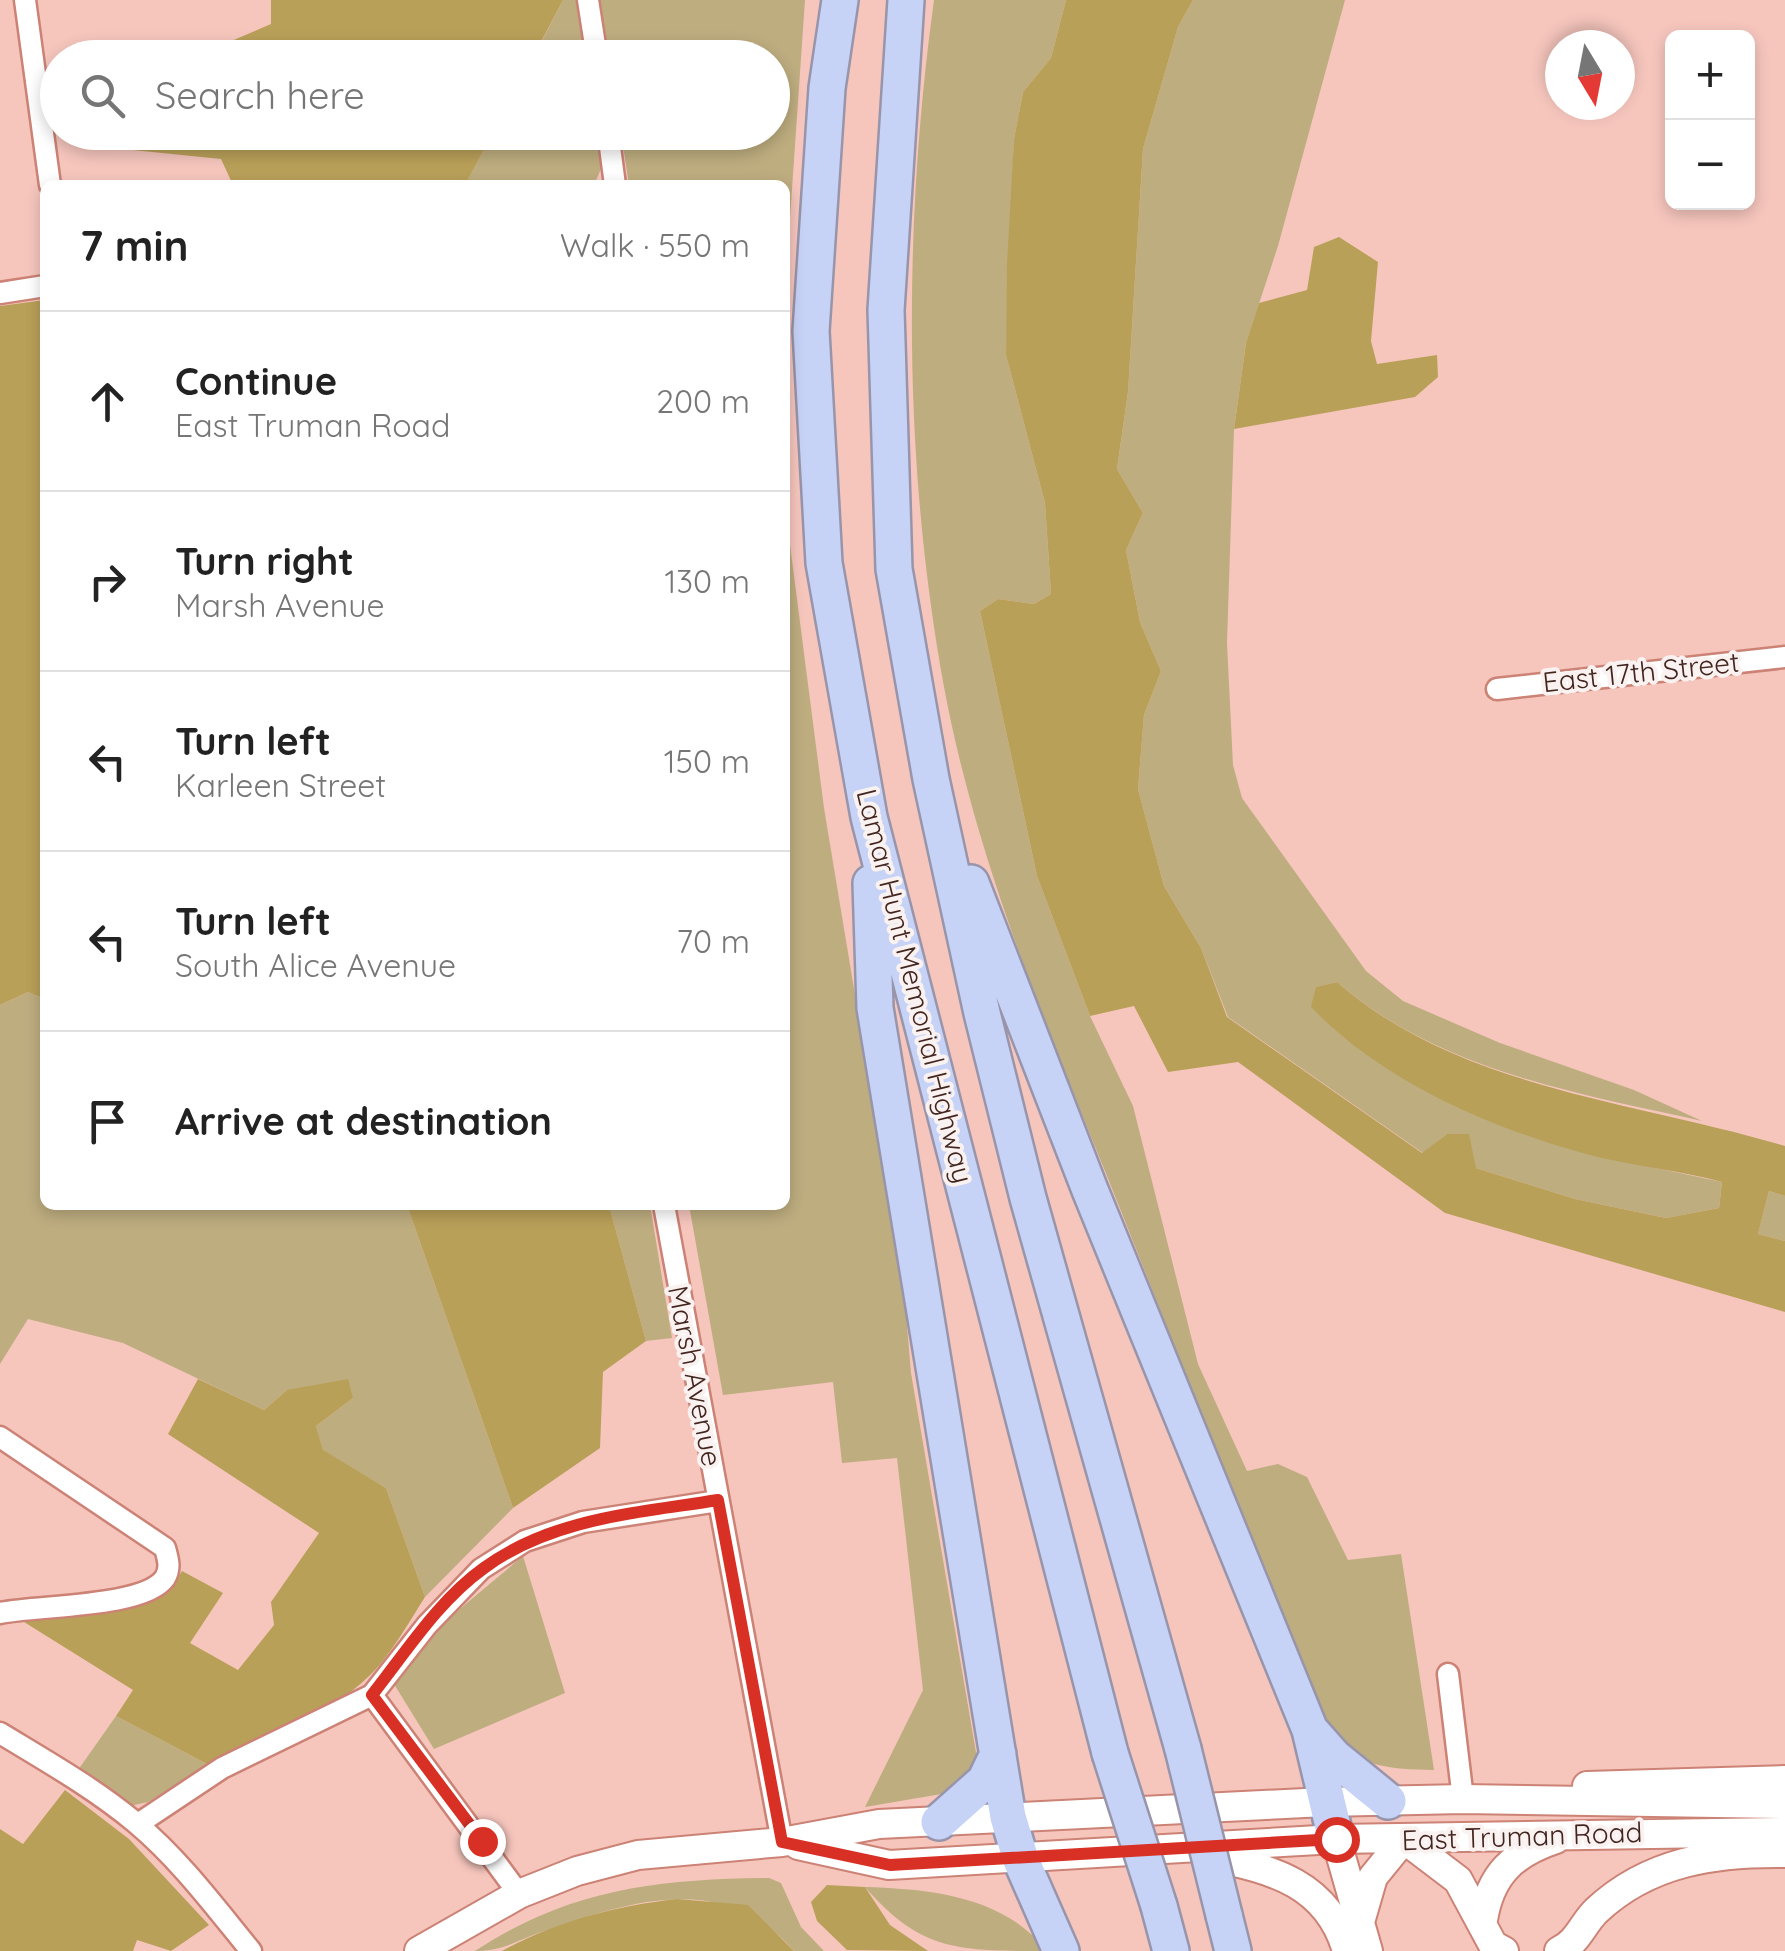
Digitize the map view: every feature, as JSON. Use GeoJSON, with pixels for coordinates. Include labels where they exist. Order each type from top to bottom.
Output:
{"type":"FeatureCollection","features":[{"type":"Feature","properties":{"kind":"highway","name":"Lamar Hunt Memorial Highway"},"geometry":{"type":"LineString","coordinates":[[840,0],[827,88],[812,331],[824,563],[870,817],[1110,1753],[1171,1951]]}},
{"type":"Feature","properties":{"kind":"highway"},"geometry":{"type":"LineString","coordinates":[[906,0],[886,330],[894,569],[931,779],[982,1013],[1028,1198],[1183,1749],[1233,1951]]}},
{"type":"Feature","properties":{"kind":"highway"},"geometry":{"type":"LineString","coordinates":[[931,779],[1090,1190],[1310,1730],[1336,1839]]}},
{"type":"Feature","properties":{"kind":"highway"},"geometry":{"type":"LineString","coordinates":[[870,817],[875,1008],[1008,1817],[1021,1860],[1060,1951]]}},
{"type":"Feature","properties":{"kind":"highway"},"geometry":{"type":"LineString","coordinates":[[1310,1730],[1334,1757],[1388,1801]]}},
{"type":"Feature","properties":{"kind":"highway"},"geometry":{"type":"LineString","coordinates":[[939,1822],[984,1781],[998,1754]]}},
{"type":"Feature","properties":{"kind":"main road"},"geometry":{"type":"LineString","coordinates":[[1463,1799],[1626,1782],[1785,1780]]}},
{"type":"Feature","properties":{"kind":"main road","name":"East Truman Road"},"geometry":{"type":"LineString","coordinates":[[419,1951],[519,1894],[638,1855],[782,1842],[879,1824],[1463,1799],[1735,1817],[1785,1832]]}},
{"type":"Feature","properties":{"kind":"main road","name":"East Truman Road"},"geometry":{"type":"LineString","coordinates":[[782,1842],[890,1865],[1336,1839],[1577,1832],[1735,1817],[1785,1804]]}},
{"type":"Feature","properties":{"kind":"main road"},"geometry":{"type":"LineString","coordinates":[[1483,1920],[1487,1891],[1510,1861],[1536,1846],[1577,1832]]}},
{"type":"Feature","properties":{"kind":"main road"},"geometry":{"type":"LineString","coordinates":[[1336,1839],[1368,1951]]}},
{"type":"Feature","properties":{"kind":"main road"},"geometry":{"type":"LineString","coordinates":[[1360,1922],[1373,1877],[1388,1854],[1404,1840],[1458,1880],[1483,1920],[1493,1945],[1504,1951]]}},
{"type":"Feature","properties":{"kind":"main road"},"geometry":{"type":"LineString","coordinates":[[1175,1850],[1288,1876],[1332,1914],[1347,1951]]}},
{"type":"Feature","properties":{"kind":"main road"},"geometry":{"type":"LineString","coordinates":[[1560,1951],[1572,1944],[1595,1912],[1637,1882],[1678,1862],[1727,1852],[1785,1853]]}},
{"type":"Feature","properties":{"kind":"street"},"geometry":{"type":"LineString","coordinates":[[25,0],[40,111]]}},
{"type":"Feature","properties":{"kind":"street"},"geometry":{"type":"LineString","coordinates":[[588,0],[594,40]]}},
{"type":"Feature","properties":{"kind":"street"},"geometry":{"type":"LineString","coordinates":[[45,150],[49,180]]}},
{"type":"Feature","properties":{"kind":"street"},"geometry":{"type":"LineString","coordinates":[[610,150],[614,180]]}},
{"type":"Feature","properties":{"kind":"street"},"geometry":{"type":"LineString","coordinates":[[0,292],[40,287]]}},
{"type":"Feature","properties":{"kind":"street","name":"East 17th Street"},"geometry":{"type":"LineString","coordinates":[[1498,689],[1785,657]]}},
{"type":"Feature","properties":{"kind":"street","name":"Marsh Avenue"},"geometry":{"type":"LineString","coordinates":[[665,1210],[782,1842]]}},
{"type":"Feature","properties":{"kind":"street"},"geometry":{"type":"LineString","coordinates":[[0,1437],[166,1548],[170,1567],[164,1581],[140,1594],[0,1613]]}},
{"type":"Feature","properties":{"kind":"street"},"geometry":{"type":"LineString","coordinates":[[138,1824],[222,1768],[372,1695],[426,1625],[481,1569],[526,1542],[583,1522],[718,1500]]}},
{"type":"Feature","properties":{"kind":"street"},"geometry":{"type":"LineString","coordinates":[[1448,1674],[1463,1799]]}},
{"type":"Feature","properties":{"kind":"street"},"geometry":{"type":"LineString","coordinates":[[372,1695],[519,1894]]}},
{"type":"Feature","properties":{"kind":"street"},"geometry":{"type":"LineString","coordinates":[[0,1733],[85,1785],[138,1824],[184,1871],[251,1951]]}},
{"type":"Feature","properties":{"kind":"shaded area"},"geometry":{"type":"Polygon","coordinates":[[[271,0],[563,0],[542,40],[234,40],[271,24],[271,0]]]}},
{"type":"Feature","properties":{"kind":"shaded area"},"geometry":{"type":"Polygon","coordinates":[[[563,0],[578,0],[584,40],[542,40],[563,0]]]}},
{"type":"Feature","properties":{"kind":"shaded area"},"geometry":{"type":"Polygon","coordinates":[[[600,0],[805,0],[790,218],[790,180],[628,180],[624,150],[790,150],[790,40],[606,40],[600,0]]]}},
{"type":"Feature","properties":{"kind":"shaded area"},"geometry":{"type":"Polygon","coordinates":[[[934,0],[1066,0],[1051,58],[1023,92],[1014,139],[1006,355],[1045,503],[1051,594],[1034,604],[998,599],[980,611],[1037,876],[1090,1016],[1133,1106],[1198,1364],[1247,1471],[1278,1464],[1307,1477],[1348,1560],[1401,1554],[1434,1770],[1403,1769],[1363,1760],[1328,1733],[1035,996],[974,813],[944,687],[921,517],[915,431],[913,257],[924,85],[934,0]]]}},
{"type":"Feature","properties":{"kind":"shaded area"},"geometry":{"type":"Polygon","coordinates":[[[1066,0],[1193,0],[1178,27],[1143,149],[1128,392],[1117,469],[1143,513],[1126,550],[1140,622],[1161,671],[1144,715],[1138,789],[1164,886],[1201,948],[1227,1017],[1422,1153],[1447,1134],[1469,1134],[1476,1168],[1575,1199],[1666,1218],[1719,1208],[1722,1182],[1586,1154],[1512,1130],[1438,1098],[1403,1079],[1339,1033],[1311,1007],[1316,987],[1337,982],[1385,1018],[1437,1046],[1493,1069],[1610,1103],[1785,1146],[1785,1196],[1769,1191],[1758,1234],[1785,1241],[1785,1312],[1445,1213],[1238,1062],[1168,1072],[1134,1006],[1090,1016],[1037,876],[980,611],[998,599],[1034,604],[1051,594],[1045,503],[1006,355],[1007,264],[1014,139],[1023,92],[1051,58],[1066,0]]]}},
{"type":"Feature","properties":{"kind":"shaded area"},"geometry":{"type":"Polygon","coordinates":[[[1193,0],[1345,0],[1278,246],[1246,343],[1234,429],[1227,643],[1233,765],[1242,798],[1366,971],[1403,1001],[1500,1043],[1634,1090],[1702,1121],[1510,1074],[1419,1037],[1337,982],[1317,987],[1585,1153],[1722,1182],[1719,1208],[1666,1218],[1575,1199],[1476,1168],[1447,1134],[1423,1153],[1228,1017],[1201,948],[1164,886],[1138,789],[1144,715],[1161,671],[1140,622],[1126,550],[1143,513],[1117,469],[1128,392],[1143,149],[1178,27],[1193,0]]]}},
{"type":"Feature","properties":{"kind":"shaded area"},"geometry":{"type":"Polygon","coordinates":[[[133,150],[484,150],[468,180],[231,180],[221,159],[133,150]]]}},
{"type":"Feature","properties":{"kind":"shaded area"},"geometry":{"type":"Polygon","coordinates":[[[484,150],[601,150],[603,164],[596,180],[468,180],[484,150]]]}},
{"type":"Feature","properties":{"kind":"shaded area"},"geometry":{"type":"Polygon","coordinates":[[[1339,237],[1378,262],[1371,341],[1377,364],[1437,355],[1438,377],[1415,397],[1234,429],[1246,343],[1259,303],[1307,290],[1314,247],[1339,237]]]}},
{"type":"Feature","properties":{"kind":"shaded area"},"geometry":{"type":"Polygon","coordinates":[[[40,301],[40,997],[28,992],[0,1005],[0,306],[40,301]]]}},
{"type":"Feature","properties":{"kind":"shaded area"},"geometry":{"type":"Polygon","coordinates":[[[790,545],[824,808],[904,1290],[911,1373],[978,1764],[959,1791],[865,1807],[923,1690],[897,1458],[842,1463],[833,1382],[723,1395],[690,1210],[790,1210],[790,545]]]}},
{"type":"Feature","properties":{"kind":"shaded area"},"geometry":{"type":"Polygon","coordinates":[[[28,992],[40,997],[40,1210],[409,1210],[513,1508],[425,1597],[386,1488],[323,1451],[316,1426],[353,1398],[287,1390],[264,1410],[123,1343],[28,1319],[0,1364],[0,1005],[28,992]]]}},
{"type":"Feature","properties":{"kind":"shaded area"},"geometry":{"type":"Polygon","coordinates":[[[1769,1191],[1785,1196],[1785,1241],[1758,1234],[1769,1191]]]}},
{"type":"Feature","properties":{"kind":"shaded area"},"geometry":{"type":"Polygon","coordinates":[[[409,1210],[610,1210],[646,1341],[603,1372],[600,1448],[513,1508],[409,1210]]]}},
{"type":"Feature","properties":{"kind":"shaded area"},"geometry":{"type":"Polygon","coordinates":[[[610,1210],[651,1210],[672,1338],[646,1341],[610,1210]]]}},
{"type":"Feature","properties":{"kind":"shaded area"},"geometry":{"type":"Polygon","coordinates":[[[198,1379],[264,1410],[287,1390],[348,1379],[353,1398],[316,1426],[323,1450],[386,1488],[425,1597],[382,1662],[345,1696],[302,1722],[209,1765],[116,1716],[133,1690],[16,1617],[108,1612],[130,1607],[169,1587],[182,1571],[223,1593],[190,1643],[238,1670],[274,1625],[271,1602],[319,1533],[168,1434],[198,1379]]]}},
{"type":"Feature","properties":{"kind":"shaded area"},"geometry":{"type":"Polygon","coordinates":[[[523,1556],[565,1693],[434,1749],[394,1684],[437,1628],[523,1556]]]}},
{"type":"Feature","properties":{"kind":"shaded area"},"geometry":{"type":"Polygon","coordinates":[[[116,1716],[209,1765],[148,1802],[130,1806],[78,1770],[116,1716]]]}},
{"type":"Feature","properties":{"kind":"shaded area"},"geometry":{"type":"Polygon","coordinates":[[[65,1790],[129,1839],[209,1925],[171,1951],[137,1940],[133,1951],[0,1951],[0,1829],[23,1844],[65,1790]]]}},
{"type":"Feature","properties":{"kind":"shaded area"},"geometry":{"type":"Polygon","coordinates":[[[769,1878],[781,1883],[801,1927],[824,1951],[794,1951],[766,1925],[736,1909],[706,1901],[674,1900],[608,1911],[501,1947],[475,1951],[545,1914],[616,1892],[690,1881],[769,1878]]]}},
{"type":"Feature","properties":{"kind":"shaded area"},"geometry":{"type":"Polygon","coordinates":[[[827,1885],[865,1887],[890,1925],[928,1951],[847,1950],[817,1921],[811,1902],[827,1885]]]}},
{"type":"Feature","properties":{"kind":"shaded area"},"geometry":{"type":"Polygon","coordinates":[[[865,1887],[940,1894],[988,1907],[1010,1918],[1047,1951],[988,1950],[943,1943],[904,1924],[865,1887]]]}},
{"type":"Feature","properties":{"kind":"shaded area"},"geometry":{"type":"Polygon","coordinates":[[[677,1899],[748,1905],[794,1951],[502,1951],[587,1916],[677,1899]]]}},
{"type":"Feature","properties":{"kind":"route"},"geometry":{"type":"LineString","coordinates":[[482,1841],[372,1695],[426,1625],[481,1569],[526,1542],[583,1522],[718,1500],[782,1842],[890,1865],[1336,1839]]}}]}
